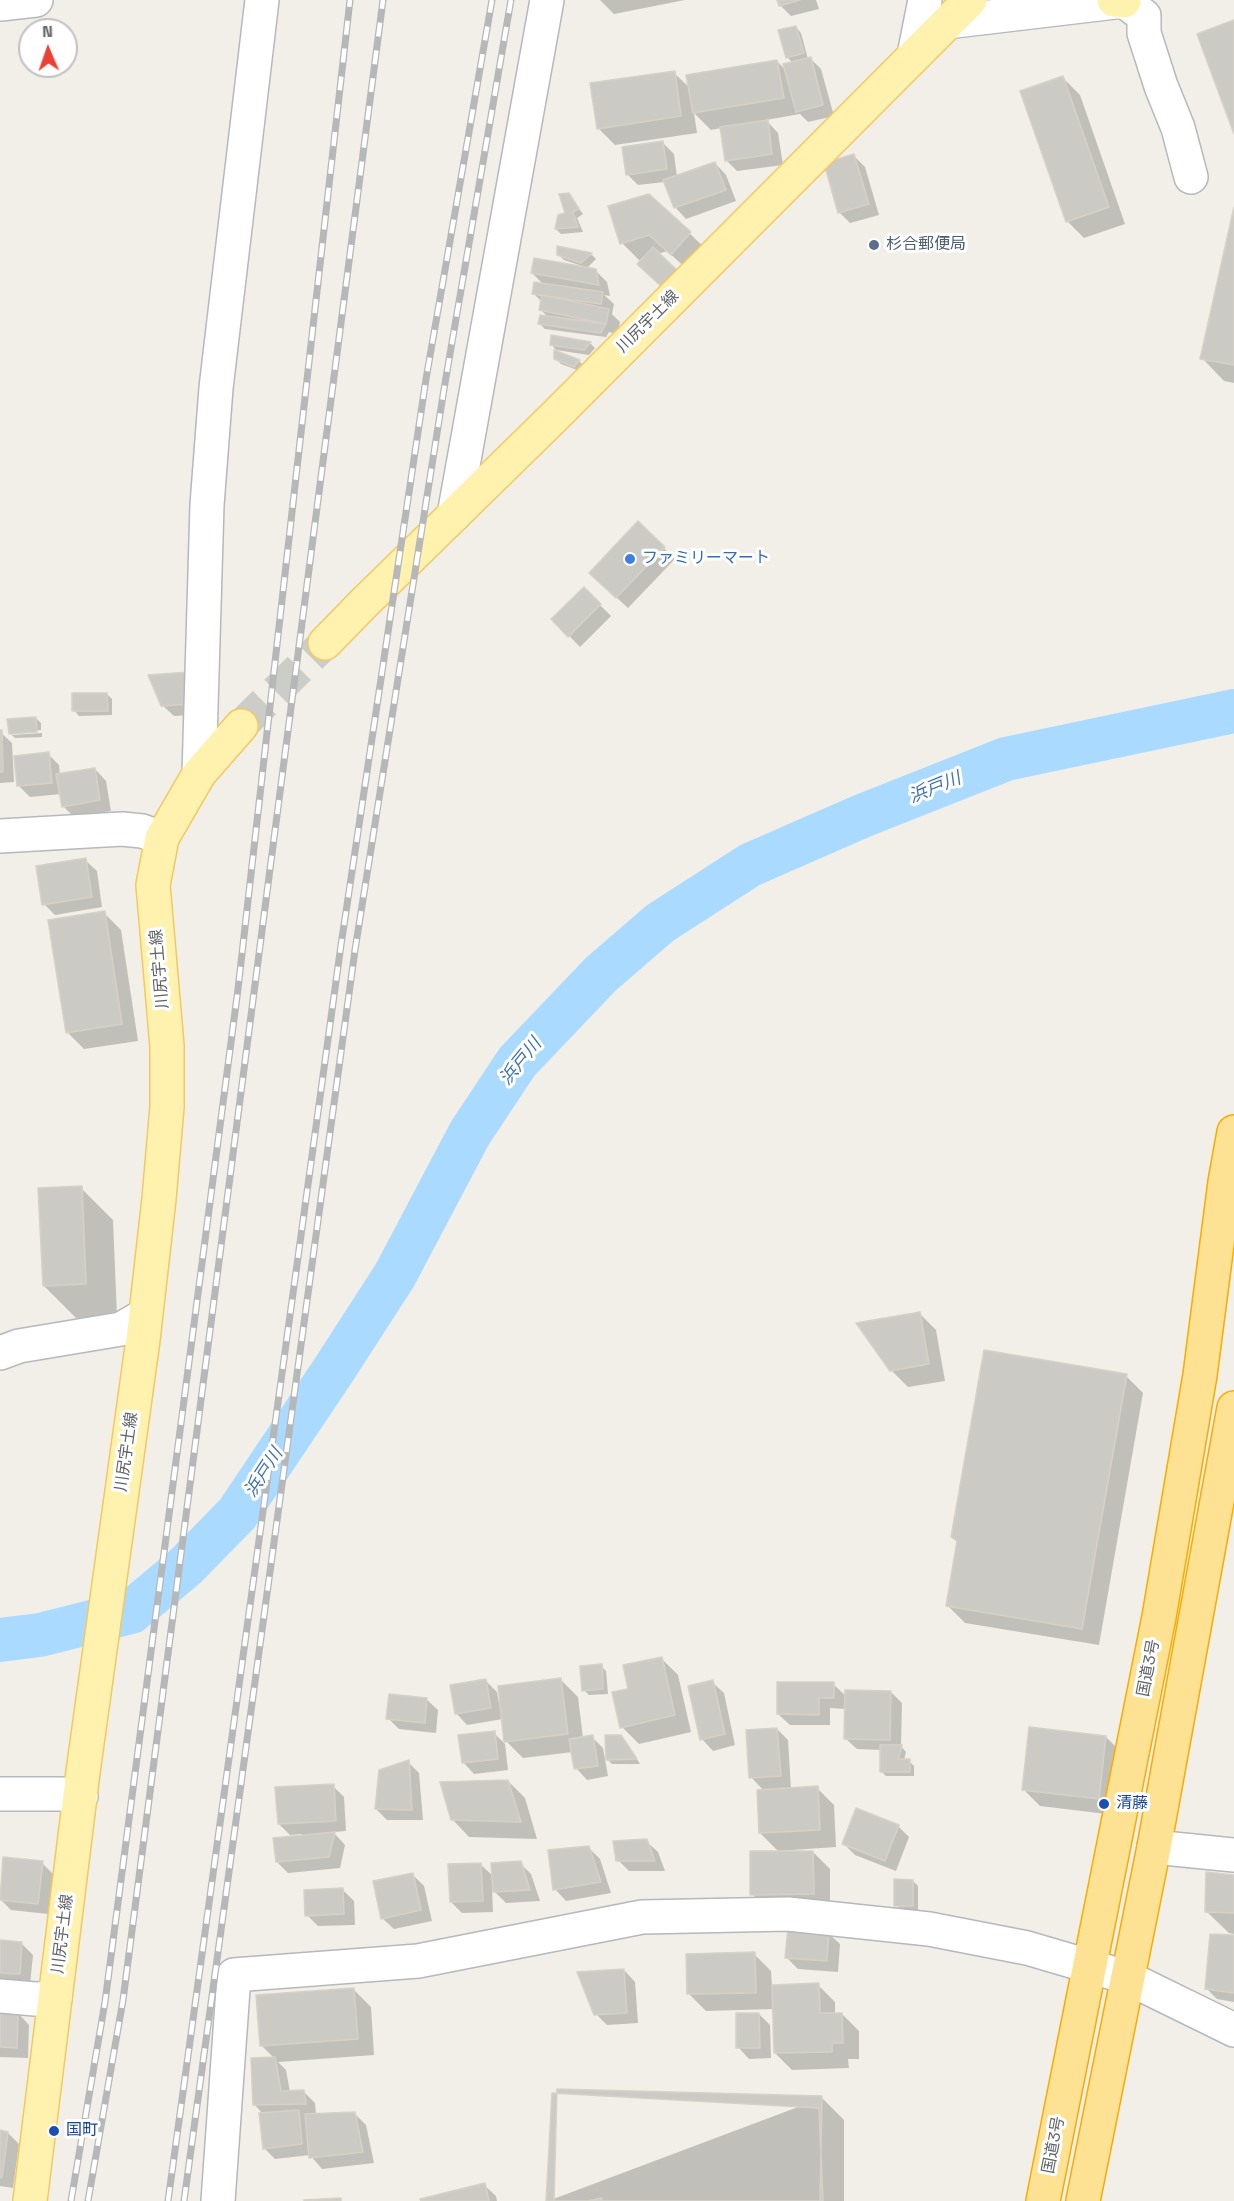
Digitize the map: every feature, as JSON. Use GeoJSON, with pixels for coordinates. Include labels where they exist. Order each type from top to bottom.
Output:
{"type":"FeatureCollection","features":[{"type":"Feature","properties":{"kind":"highway","name":"国道3号"},"geometry":{"type":"LineString","coordinates":[[1043,2201],[1159,1617],[1200,1375],[1229,1181],[1234,1132]]}},
{"type":"Feature","properties":{"kind":"highway"},"geometry":{"type":"LineString","coordinates":[[1083,2201],[1126,1977],[1154,1847],[1234,1408]]}},
{"type":"Feature","properties":{"kind":"main road","name":"川尻宇土線"},"geometry":{"type":"LineString","coordinates":[[325,643],[555,417],[914,55],[947,7]]}},
{"type":"Feature","properties":{"kind":"main road","name":"川尻宇土線"},"geometry":{"type":"LineString","coordinates":[[30,2201],[159,1198],[167,1107],[167,1046],[153,885],[162,838],[199,774],[241,726]]}},
{"type":"Feature","properties":{"kind":"street"},"geometry":{"type":"LineString","coordinates":[[0,4],[36,0]]}},
{"type":"Feature","properties":{"kind":"street"},"geometry":{"type":"LineString","coordinates":[[199,774],[207,505],[216,388],[262,0]]}},
{"type":"Feature","properties":{"kind":"street"},"geometry":{"type":"LineString","coordinates":[[454,515],[547,0]]}},
{"type":"Feature","properties":{"kind":"street"},"geometry":{"type":"LineString","coordinates":[[947,7],[1119,0],[1144,16],[1144,33],[1161,86],[1178,128],[1191,177]]}},
{"type":"Feature","properties":{"kind":"street"},"geometry":{"type":"LineString","coordinates":[[0,836],[122,829],[142,831],[162,838]]}},
{"type":"Feature","properties":{"kind":"street"},"geometry":{"type":"LineString","coordinates":[[0,1353],[19,1346],[121,1329],[144,1328]]}},
{"type":"Feature","properties":{"kind":"street"},"geometry":{"type":"LineString","coordinates":[[0,1794],[61,1794],[82,1784]]}},
{"type":"Feature","properties":{"kind":"street"},"geometry":{"type":"LineString","coordinates":[[1154,1847],[1234,1855]]}},
{"type":"Feature","properties":{"kind":"street"},"geometry":{"type":"LineString","coordinates":[[218,2201],[234,1976],[418,1960],[642,1917],[788,1914],[929,1929],[1027,1948],[1126,1977],[1234,2030]]}},
{"type":"Feature","properties":{"kind":"street"},"geometry":{"type":"LineString","coordinates":[[0,1996],[55,1998]]}},
{"type":"Feature","properties":{"kind":"building"},"geometry":{"type":"Polygon","coordinates":[[[777,0],[800,0],[779,6],[777,0]]]}},
{"type":"Feature","properties":{"kind":"building"},"geometry":{"type":"Polygon","coordinates":[[[1234,20],[1234,134],[1197,34],[1234,20]]]}},
{"type":"Feature","properties":{"kind":"building"},"geometry":{"type":"Polygon","coordinates":[[[796,26],[804,53],[786,58],[778,30],[796,26]]]}},
{"type":"Feature","properties":{"kind":"building"},"geometry":{"type":"Polygon","coordinates":[[[811,57],[823,105],[796,112],[783,64],[811,57]]]}},
{"type":"Feature","properties":{"kind":"building"},"geometry":{"type":"Polygon","coordinates":[[[777,60],[784,98],[693,113],[686,75],[777,60]]]}},
{"type":"Feature","properties":{"kind":"building"},"geometry":{"type":"Polygon","coordinates":[[[675,71],[681,116],[597,129],[590,83],[675,71]]]}},
{"type":"Feature","properties":{"kind":"building"},"geometry":{"type":"Polygon","coordinates":[[[1063,76],[1109,207],[1066,222],[1020,91],[1063,76]]]}},
{"type":"Feature","properties":{"kind":"building"},"geometry":{"type":"Polygon","coordinates":[[[768,120],[772,154],[725,161],[720,127],[768,120]]]}},
{"type":"Feature","properties":{"kind":"building"},"geometry":{"type":"Polygon","coordinates":[[[663,141],[667,169],[626,175],[622,147],[663,141]]]}},
{"type":"Feature","properties":{"kind":"building"},"geometry":{"type":"Polygon","coordinates":[[[854,154],[869,204],[838,213],[824,163],[854,154]]]}},
{"type":"Feature","properties":{"kind":"building"},"geometry":{"type":"Polygon","coordinates":[[[715,162],[726,190],[674,208],[663,180],[715,162]]]}},
{"type":"Feature","properties":{"kind":"building"},"geometry":{"type":"Polygon","coordinates":[[[569,193],[579,209],[573,212],[578,227],[555,229],[558,215],[565,213],[559,194],[569,193]]]}},
{"type":"Feature","properties":{"kind":"building"},"geometry":{"type":"Polygon","coordinates":[[[649,194],[691,232],[671,255],[649,235],[620,244],[608,206],[649,194]]]}},
{"type":"Feature","properties":{"kind":"building"},"geometry":{"type":"Polygon","coordinates":[[[1234,207],[1234,365],[1200,359],[1234,207]]]}},
{"type":"Feature","properties":{"kind":"building"},"geometry":{"type":"Polygon","coordinates":[[[557,246],[592,253],[581,263],[557,255],[557,246]]]}},
{"type":"Feature","properties":{"kind":"building"},"geometry":{"type":"Polygon","coordinates":[[[653,247],[680,273],[664,289],[637,264],[653,247]]]}},
{"type":"Feature","properties":{"kind":"building"},"geometry":{"type":"Polygon","coordinates":[[[534,258],[596,269],[599,285],[531,273],[534,258]]]}},
{"type":"Feature","properties":{"kind":"building"},"geometry":{"type":"Polygon","coordinates":[[[534,282],[603,292],[601,304],[532,294],[534,282]]]}},
{"type":"Feature","properties":{"kind":"building"},"geometry":{"type":"Polygon","coordinates":[[[542,295],[609,309],[606,324],[539,310],[542,295]]]}},
{"type":"Feature","properties":{"kind":"building"},"geometry":{"type":"Polygon","coordinates":[[[540,315],[606,324],[601,333],[538,324],[540,315]]]}},
{"type":"Feature","properties":{"kind":"building"},"geometry":{"type":"Polygon","coordinates":[[[551,335],[591,342],[584,350],[550,345],[551,335]]]}},
{"type":"Feature","properties":{"kind":"building"},"geometry":{"type":"Polygon","coordinates":[[[554,350],[580,360],[574,367],[554,359],[554,350]]]}},
{"type":"Feature","properties":{"kind":"building"},"geometry":{"type":"Polygon","coordinates":[[[638,521],[665,547],[616,598],[589,573],[638,521]]]}},
{"type":"Feature","properties":{"kind":"building"},"geometry":{"type":"Polygon","coordinates":[[[584,587],[601,604],[568,637],[551,619],[584,587]]]}},
{"type":"Feature","properties":{"kind":"building"},"geometry":{"type":"Polygon","coordinates":[[[189,672],[192,704],[161,706],[148,675],[189,672]]]}},
{"type":"Feature","properties":{"kind":"building"},"geometry":{"type":"Polygon","coordinates":[[[72,693],[107,693],[108,711],[72,711],[72,693]]]}},
{"type":"Feature","properties":{"kind":"building"},"geometry":{"type":"Polygon","coordinates":[[[36,717],[37,732],[9,734],[7,719],[36,717]]]}},
{"type":"Feature","properties":{"kind":"building"},"geometry":{"type":"Polygon","coordinates":[[[0,730],[2,730],[3,772],[0,772],[0,730]]]}},
{"type":"Feature","properties":{"kind":"building"},"geometry":{"type":"Polygon","coordinates":[[[49,752],[52,783],[17,786],[14,756],[49,752]]]}},
{"type":"Feature","properties":{"kind":"building"},"geometry":{"type":"Polygon","coordinates":[[[95,768],[100,800],[62,807],[56,774],[95,768]]]}},
{"type":"Feature","properties":{"kind":"building"},"geometry":{"type":"Polygon","coordinates":[[[86,858],[92,897],[42,905],[36,866],[86,858]]]}},
{"type":"Feature","properties":{"kind":"building"},"geometry":{"type":"Polygon","coordinates":[[[105,911],[122,1024],[66,1033],[48,920],[105,911]]]}},
{"type":"Feature","properties":{"kind":"building"},"geometry":{"type":"Polygon","coordinates":[[[82,1186],[86,1284],[43,1286],[38,1188],[82,1186]]]}},
{"type":"Feature","properties":{"kind":"building"},"geometry":{"type":"Polygon","coordinates":[[[920,1312],[929,1364],[890,1371],[856,1323],[920,1312]]]}},
{"type":"Feature","properties":{"kind":"building"},"geometry":{"type":"Polygon","coordinates":[[[984,1350],[1127,1374],[1082,1629],[946,1606],[957,1541],[951,1537],[984,1350]]]}},
{"type":"Feature","properties":{"kind":"building"},"geometry":{"type":"Polygon","coordinates":[[[662,1657],[675,1715],[620,1728],[612,1692],[628,1689],[623,1665],[662,1657]]]}},
{"type":"Feature","properties":{"kind":"building"},"geometry":{"type":"Polygon","coordinates":[[[602,1664],[603,1689],[582,1691],[580,1666],[602,1664]]]}},
{"type":"Feature","properties":{"kind":"building"},"geometry":{"type":"Polygon","coordinates":[[[561,1678],[568,1734],[504,1742],[498,1686],[561,1678]]]}},
{"type":"Feature","properties":{"kind":"building"},"geometry":{"type":"Polygon","coordinates":[[[486,1679],[491,1708],[455,1714],[450,1685],[486,1679]]]}},
{"type":"Feature","properties":{"kind":"building"},"geometry":{"type":"Polygon","coordinates":[[[713,1680],[725,1734],[700,1740],[688,1686],[713,1680]]]}},
{"type":"Feature","properties":{"kind":"building"},"geometry":{"type":"Polygon","coordinates":[[[777,1682],[834,1682],[834,1698],[819,1698],[819,1715],[777,1714],[777,1682]]]}},
{"type":"Feature","properties":{"kind":"building"},"geometry":{"type":"Polygon","coordinates":[[[845,1690],[891,1691],[890,1740],[844,1739],[845,1690]]]}},
{"type":"Feature","properties":{"kind":"building"},"geometry":{"type":"Polygon","coordinates":[[[389,1694],[427,1698],[425,1723],[386,1719],[389,1694]]]}},
{"type":"Feature","properties":{"kind":"building"},"geometry":{"type":"Polygon","coordinates":[[[1029,1727],[1106,1736],[1099,1799],[1022,1790],[1029,1727]]]}},
{"type":"Feature","properties":{"kind":"building"},"geometry":{"type":"Polygon","coordinates":[[[777,1728],[781,1776],[749,1778],[746,1730],[777,1728]]]}},
{"type":"Feature","properties":{"kind":"building"},"geometry":{"type":"Polygon","coordinates":[[[495,1731],[498,1759],[462,1763],[458,1735],[495,1731]]]}},
{"type":"Feature","properties":{"kind":"building"},"geometry":{"type":"Polygon","coordinates":[[[593,1735],[598,1766],[574,1769],[569,1739],[593,1735]]]}},
{"type":"Feature","properties":{"kind":"building"},"geometry":{"type":"Polygon","coordinates":[[[605,1735],[621,1735],[637,1759],[606,1760],[605,1735]]]}},
{"type":"Feature","properties":{"kind":"building"},"geometry":{"type":"Polygon","coordinates":[[[880,1745],[902,1745],[898,1759],[910,1759],[910,1772],[880,1772],[880,1745]]]}},
{"type":"Feature","properties":{"kind":"building"},"geometry":{"type":"Polygon","coordinates":[[[409,1760],[412,1810],[375,1809],[379,1770],[409,1760]]]}},
{"type":"Feature","properties":{"kind":"building"},"geometry":{"type":"Polygon","coordinates":[[[508,1780],[521,1822],[451,1820],[440,1782],[508,1780]]]}},
{"type":"Feature","properties":{"kind":"building"},"geometry":{"type":"Polygon","coordinates":[[[334,1784],[336,1821],[278,1824],[275,1787],[334,1784]]]}},
{"type":"Feature","properties":{"kind":"building"},"geometry":{"type":"Polygon","coordinates":[[[818,1786],[820,1830],[759,1833],[757,1790],[818,1786]]]}},
{"type":"Feature","properties":{"kind":"building"},"geometry":{"type":"Polygon","coordinates":[[[856,1808],[899,1825],[885,1861],[842,1844],[856,1808]]]}},
{"type":"Feature","properties":{"kind":"building"},"geometry":{"type":"Polygon","coordinates":[[[335,1832],[329,1857],[276,1862],[273,1838],[335,1832]]]}},
{"type":"Feature","properties":{"kind":"building"},"geometry":{"type":"Polygon","coordinates":[[[647,1839],[655,1861],[616,1861],[613,1841],[647,1839]]]}},
{"type":"Feature","properties":{"kind":"building"},"geometry":{"type":"Polygon","coordinates":[[[589,1846],[601,1882],[553,1890],[548,1850],[589,1846]]]}},
{"type":"Feature","properties":{"kind":"building"},"geometry":{"type":"Polygon","coordinates":[[[750,1851],[813,1851],[814,1894],[750,1895],[750,1851]]]}},
{"type":"Feature","properties":{"kind":"building"},"geometry":{"type":"Polygon","coordinates":[[[3,1857],[43,1861],[38,1904],[0,1900],[3,1857]]]}},
{"type":"Feature","properties":{"kind":"building"},"geometry":{"type":"Polygon","coordinates":[[[521,1861],[530,1890],[493,1892],[491,1863],[521,1861]]]}},
{"type":"Feature","properties":{"kind":"building"},"geometry":{"type":"Polygon","coordinates":[[[481,1863],[483,1901],[450,1902],[448,1864],[481,1863]]]}},
{"type":"Feature","properties":{"kind":"building"},"geometry":{"type":"Polygon","coordinates":[[[1206,1872],[1234,1875],[1234,1913],[1205,1912],[1206,1872]]]}},
{"type":"Feature","properties":{"kind":"building"},"geometry":{"type":"Polygon","coordinates":[[[413,1873],[421,1910],[381,1919],[373,1881],[413,1873]]]}},
{"type":"Feature","properties":{"kind":"building"},"geometry":{"type":"Polygon","coordinates":[[[894,1879],[913,1880],[913,1906],[894,1906],[894,1879]]]}},
{"type":"Feature","properties":{"kind":"building"},"geometry":{"type":"Polygon","coordinates":[[[343,1888],[344,1914],[305,1916],[304,1890],[343,1888]]]}},
{"type":"Feature","properties":{"kind":"building"},"geometry":{"type":"Polygon","coordinates":[[[788,1928],[829,1931],[827,1961],[785,1958],[788,1928]]]}},
{"type":"Feature","properties":{"kind":"building"},"geometry":{"type":"Polygon","coordinates":[[[1210,1934],[1234,1935],[1234,1993],[1205,1989],[1210,1934]]]}},
{"type":"Feature","properties":{"kind":"building"},"geometry":{"type":"Polygon","coordinates":[[[0,1940],[22,1942],[20,1974],[0,1973],[0,1940]]]}},
{"type":"Feature","properties":{"kind":"building"},"geometry":{"type":"Polygon","coordinates":[[[755,1952],[756,1993],[687,1994],[686,1954],[755,1952]]]}},
{"type":"Feature","properties":{"kind":"building"},"geometry":{"type":"Polygon","coordinates":[[[624,1969],[627,2013],[594,2015],[577,1972],[624,1969]]]}},
{"type":"Feature","properties":{"kind":"building"},"geometry":{"type":"Polygon","coordinates":[[[819,1983],[820,2013],[842,2013],[843,2043],[832,2043],[832,2052],[774,2053],[772,1985],[819,1983]]]}},
{"type":"Feature","properties":{"kind":"building"},"geometry":{"type":"Polygon","coordinates":[[[354,1988],[358,2039],[260,2046],[256,1995],[354,1988]]]}},
{"type":"Feature","properties":{"kind":"building"},"geometry":{"type":"Polygon","coordinates":[[[0,2011],[18,2012],[17,2048],[0,2047],[0,2011]]]}},
{"type":"Feature","properties":{"kind":"building"},"geometry":{"type":"Polygon","coordinates":[[[736,2013],[759,2013],[760,2048],[736,2048],[736,2013]]]}},
{"type":"Feature","properties":{"kind":"building"},"geometry":{"type":"Polygon","coordinates":[[[275,2057],[281,2091],[304,2090],[306,2104],[253,2105],[251,2058],[275,2057]]]}},
{"type":"Feature","properties":{"kind":"building"},"geometry":{"type":"Polygon","coordinates":[[[557,2089],[822,2096],[820,2201],[554,2201],[557,2089]]]}},
{"type":"Feature","properties":{"kind":"building"},"geometry":{"type":"Polygon","coordinates":[[[552,2093],[819,2108],[823,2201],[601,2201],[602,2198],[588,2201],[546,2201],[552,2093]]]}},
{"type":"Feature","properties":{"kind":"building"},"geometry":{"type":"Polygon","coordinates":[[[299,2110],[302,2144],[263,2149],[259,2113],[299,2110]]]}},
{"type":"Feature","properties":{"kind":"building"},"geometry":{"type":"Polygon","coordinates":[[[355,2112],[363,2152],[309,2158],[305,2114],[355,2112]]]}},
{"type":"Feature","properties":{"kind":"building"},"geometry":{"type":"Polygon","coordinates":[[[0,2130],[8,2132],[2,2178],[0,2177],[0,2130]]]}},
{"type":"Feature","properties":{"kind":"building"},"geometry":{"type":"Polygon","coordinates":[[[485,2183],[489,2201],[421,2201],[420,2199],[485,2183]]]}},
{"type":"Feature","properties":{"kind":"building"},"geometry":{"type":"Polygon","coordinates":[[[341,2198],[341,2201],[304,2201],[304,2200],[341,2198]]]}},
{"type":"Feature","properties":{"kind":"waterway","name":"浜戸川"},"geometry":{"type":"LineString","coordinates":[[0,1640],[40,1635],[131,1612],[185,1567],[237,1514],[395,1275],[470,1133],[517,1062],[601,974],[660,923],[750,865],[862,816],[1006,759],[1234,711]]}},
{"type":"Feature","properties":{"kind":"tunnel"},"geometry":{"type":"LineString","coordinates":[[241,726],[325,643]]}},
{"type":"Feature","properties":{"kind":"railway"},"geometry":{"type":"LineString","coordinates":[[71,2201],[105,2002],[238,989],[350,0]]}},
{"type":"Feature","properties":{"kind":"railway"},"geometry":{"type":"LineString","coordinates":[[88,2201],[123,2000],[383,0]]}},
{"type":"Feature","properties":{"kind":"railway"},"geometry":{"type":"LineString","coordinates":[[168,2201],[341,945],[426,379],[492,0]]}},
{"type":"Feature","properties":{"kind":"railway"},"geometry":{"type":"LineString","coordinates":[[184,2201],[355,950],[445,383],[511,0]]}},
{"type":"Feature","properties":{"kind":"place","name":"杉合郵便局"},"geometry":{"type":"Point","coordinates":[874,245]}},
{"type":"Feature","properties":{"kind":"place","name":"ファミリーマート"},"geometry":{"type":"Point","coordinates":[630,559]}},
{"type":"Feature","properties":{"kind":"place","name":"清藤"},"geometry":{"type":"Point","coordinates":[1104,1804]}},
{"type":"Feature","properties":{"kind":"place","name":"国町"},"geometry":{"type":"Point","coordinates":[54,2131]}}]}
